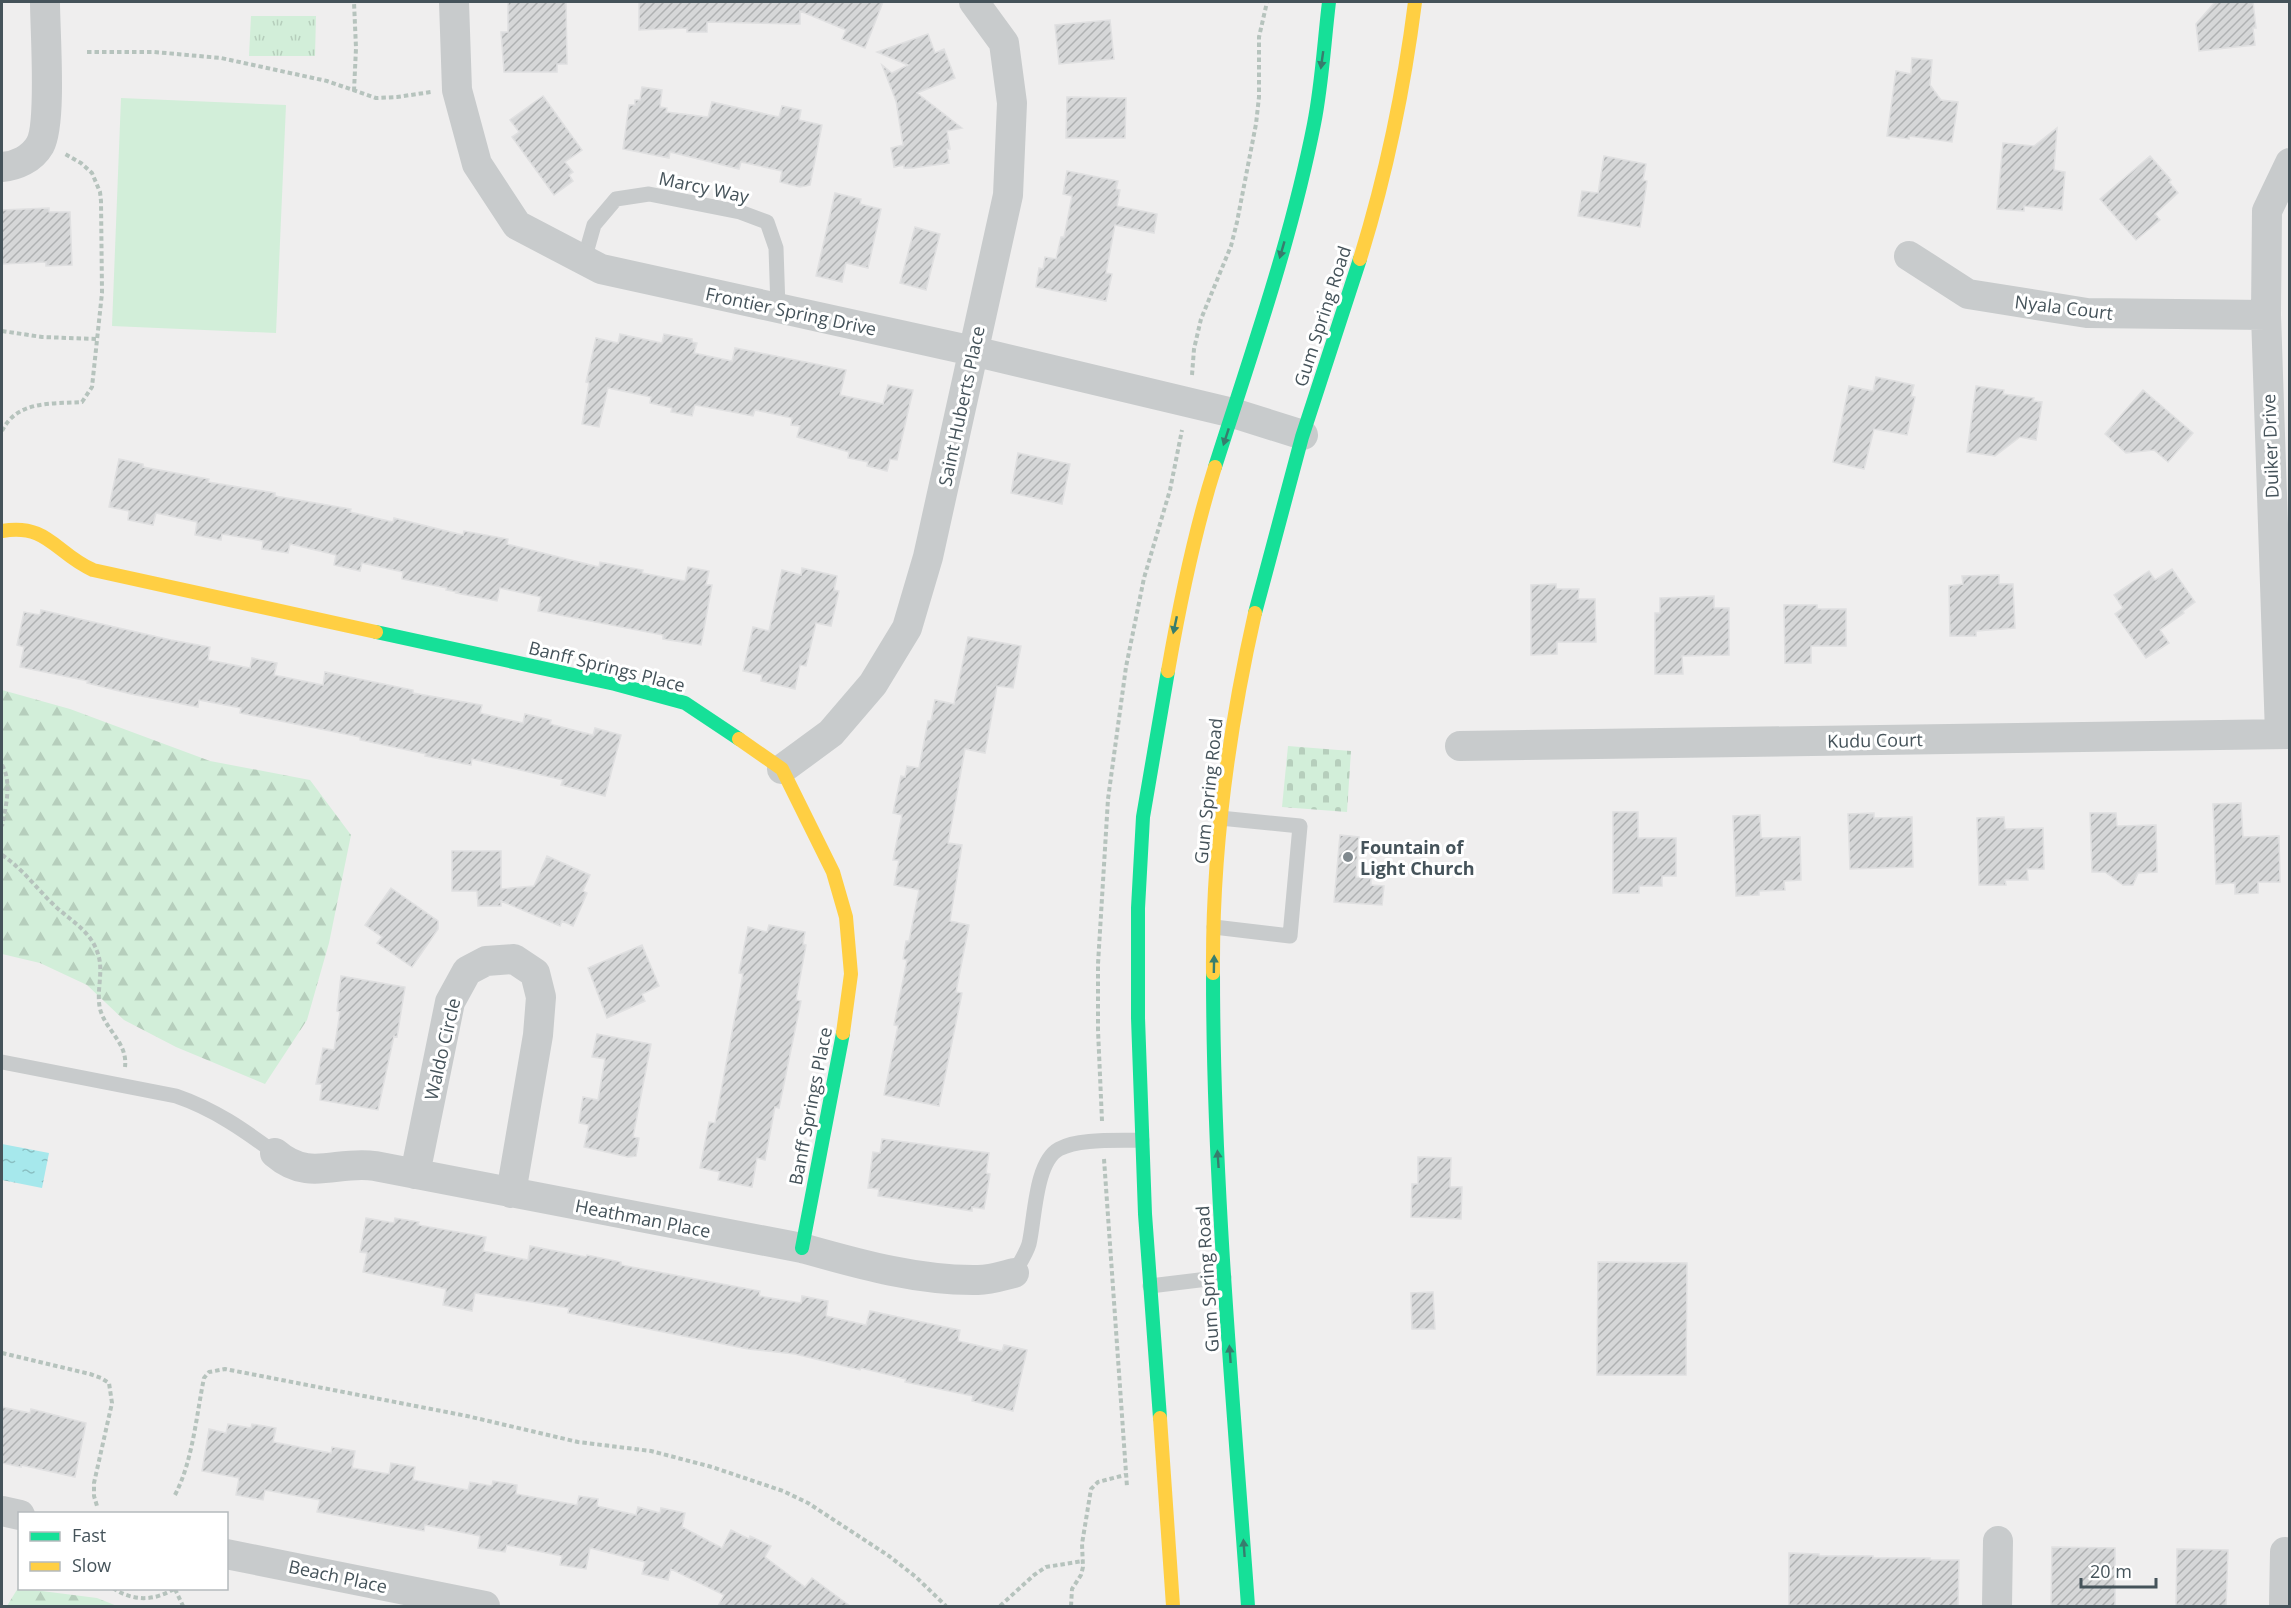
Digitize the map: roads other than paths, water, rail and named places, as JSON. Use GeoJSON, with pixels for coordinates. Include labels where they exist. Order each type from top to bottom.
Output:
{"type":"FeatureCollection","features":[{"type":"Feature","properties":{"kind":"main road"},"geometry":{"type":"LineString","coordinates":[[1173,1606],[1145,1214],[1142,1140],[1138,908],[1143,818],[1176,624],[1202,509],[1233,413],[1299,189],[1314,123],[1329,2]]}},
{"type":"Feature","properties":{"kind":"main road","name":"Gum Spring Road"},"geometry":{"type":"LineString","coordinates":[[1248,1606],[1224,1277],[1213,1053],[1214,927],[1220,818],[1232,726],[1270,551],[1303,435],[1369,228],[1391,138],[1411,36],[1415,2]]}},
{"type":"Feature","properties":{"kind":"main road","name":"Banff Springs Place"},"geometry":{"type":"LineString","coordinates":[[2,531],[16,528],[31,529],[51,541],[82,566],[93,570],[615,684],[685,703],[782,770],[833,872],[846,917],[851,974],[844,1027],[802,1248]]}},
{"type":"Feature","properties":{"kind":"street"},"geometry":{"type":"LineString","coordinates":[[2,167],[24,161],[40,145],[43,136],[46,107],[45,2]]}},
{"type":"Feature","properties":{"kind":"street","name":"Frontier Spring Drive"},"geometry":{"type":"LineString","coordinates":[[454,2],[457,90],[477,164],[517,225],[601,269],[973,351],[1233,413],[1303,435]]}},
{"type":"Feature","properties":{"kind":"street","name":"Saint Huberts Place"},"geometry":{"type":"LineString","coordinates":[[782,770],[831,733],[873,684],[907,628],[928,557],[1008,195],[1012,103],[1004,43],[974,2]]}},
{"type":"Feature","properties":{"kind":"street","name":"Duiker Drive"},"geometry":{"type":"LineString","coordinates":[[2285,734],[2266,315],[2266,211],[2289,163]]}},
{"type":"Feature","properties":{"kind":"street","name":"Nyala Court"},"geometry":{"type":"LineString","coordinates":[[1909,256],[1968,294],[2087,313],[2266,315]]}},
{"type":"Feature","properties":{"kind":"street","name":"Kudu Court"},"geometry":{"type":"LineString","coordinates":[[1460,746],[2285,734]]}},
{"type":"Feature","properties":{"kind":"street","name":"Waldo Circle"},"geometry":{"type":"LineString","coordinates":[[415,1174],[450,1002],[467,971],[486,961],[514,959],[535,973],[541,997],[538,1035],[511,1193]]}},
{"type":"Feature","properties":{"kind":"street","name":"Heathman Place"},"geometry":{"type":"LineString","coordinates":[[275,1154],[293,1166],[307,1170],[362,1164],[802,1248],[854,1263],[930,1278],[980,1281],[1014,1273]]}},
{"type":"Feature","properties":{"kind":"street"},"geometry":{"type":"LineString","coordinates":[[2,1511],[18,1515]]}},
{"type":"Feature","properties":{"kind":"street"},"geometry":{"type":"LineString","coordinates":[[1997,1606],[1998,1541]]}},
{"type":"Feature","properties":{"kind":"street"},"geometry":{"type":"LineString","coordinates":[[2284,1606],[2285,1552]]}},
{"type":"Feature","properties":{"kind":"street","name":"Beach Place"},"geometry":{"type":"LineString","coordinates":[[228,1554],[485,1606]]}},
{"type":"Feature","properties":{"kind":"lane","name":"Marcy Way"},"geometry":{"type":"LineString","coordinates":[[584,260],[594,225],[616,199],[649,194],[740,212],[767,222],[776,248],[778,308]]}},
{"type":"Feature","properties":{"kind":"lane"},"geometry":{"type":"LineString","coordinates":[[1214,927],[1290,936],[1300,826],[1220,818]]}},
{"type":"Feature","properties":{"kind":"lane"},"geometry":{"type":"LineString","coordinates":[[2,1062],[176,1096],[199,1104],[237,1126],[275,1154]]}},
{"type":"Feature","properties":{"kind":"lane"},"geometry":{"type":"LineString","coordinates":[[1014,1273],[1029,1244],[1042,1173],[1052,1154],[1060,1148],[1075,1145],[1142,1140]]}},
{"type":"Feature","properties":{"kind":"lane"},"geometry":{"type":"LineString","coordinates":[[1150,1286],[1224,1277]]}},
{"type":"Feature","properties":{"kind":"water"},"geometry":{"type":"Polygon","coordinates":[[[2,1144],[49,1153],[42,1188],[2,1180],[2,1144]]]}},
{"type":"Feature","properties":{"kind":"place","name":"Fountain of Light Church"},"geometry":{"type":"Point","coordinates":[1348,857]}}]}
